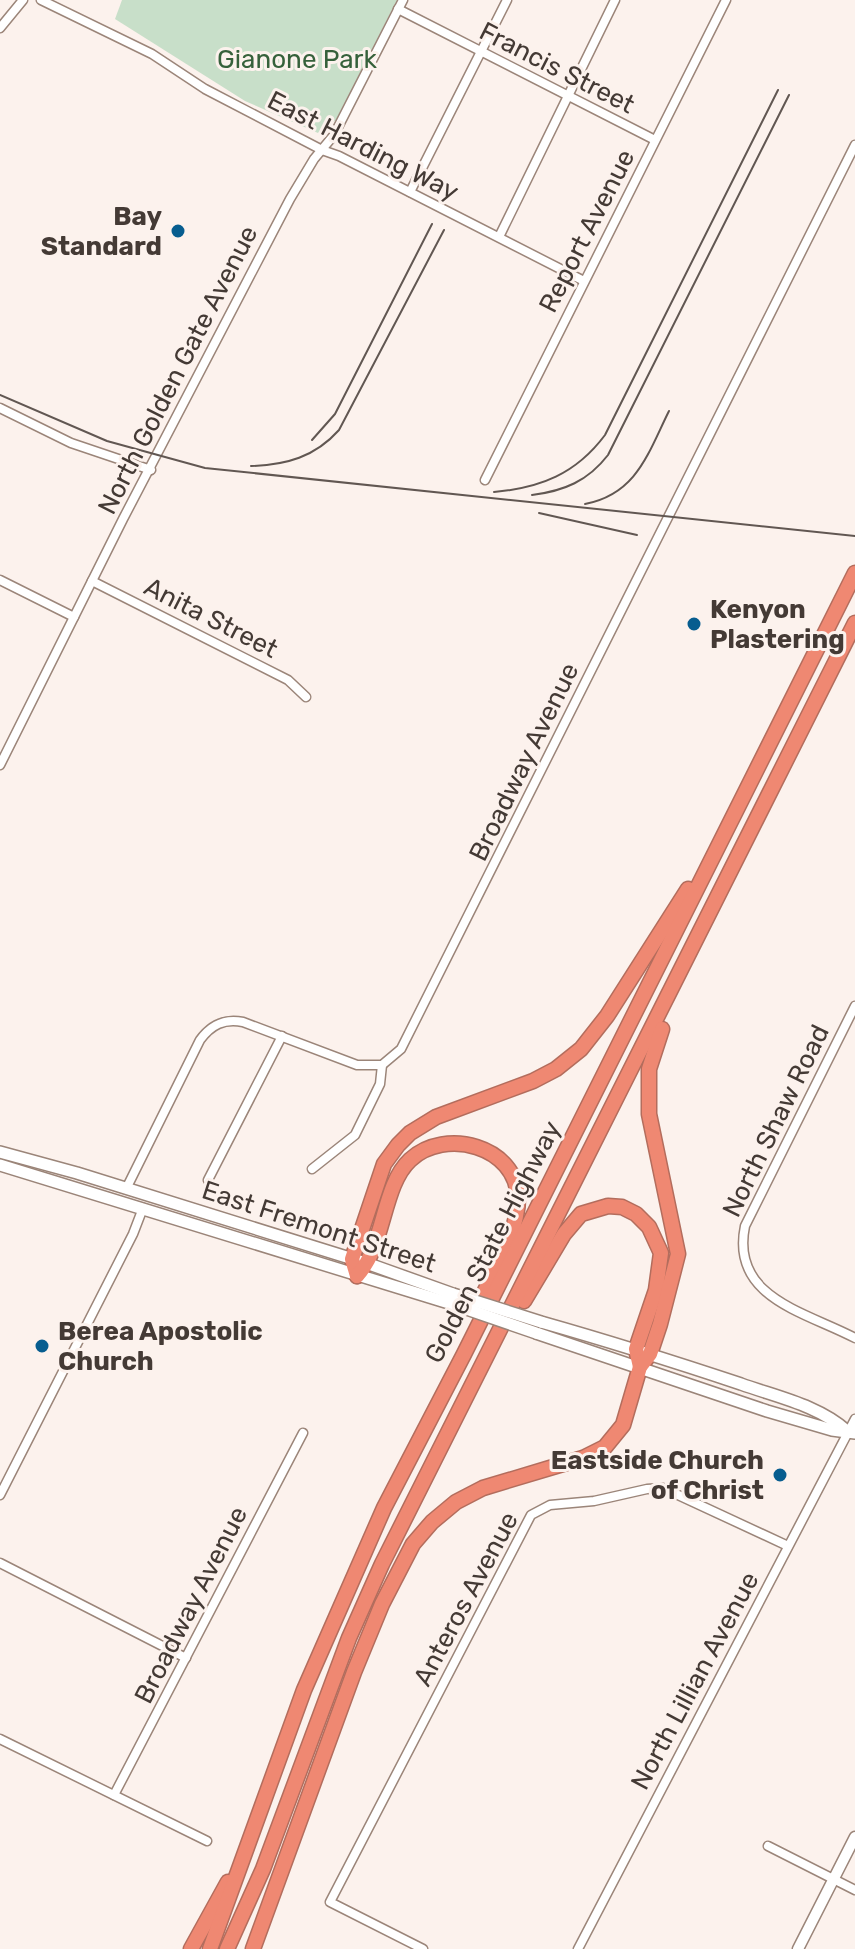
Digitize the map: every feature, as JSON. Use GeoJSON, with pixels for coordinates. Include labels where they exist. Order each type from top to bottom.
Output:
{"type":"FeatureCollection","features":[{"type":"Feature","properties":{"kind":"highway","name":"Golden State Highway"},"geometry":{"type":"LineString","coordinates":[[210,1949],[304,1690],[384,1508],[855,573]]}},
{"type":"Feature","properties":{"kind":"highway","name":"Golden State Highway"},"geometry":{"type":"LineString","coordinates":[[227,1949],[263,1869],[349,1638],[382,1564],[855,623]]}},
{"type":"Feature","properties":{"kind":"highway"},"geometry":{"type":"LineString","coordinates":[[464,1354],[468,1327],[502,1254],[517,1208],[518,1195],[513,1178],[502,1162],[482,1148],[458,1142],[435,1145],[414,1156],[399,1176],[369,1264],[357,1276],[352,1259],[384,1164],[410,1133],[436,1117],[533,1081],[556,1069],[581,1049],[607,1016],[722,839]]}},
{"type":"Feature","properties":{"kind":"highway"},"geometry":{"type":"LineString","coordinates":[[643,1351],[670,1293],[678,1254],[651,1126],[647,1081],[657,1039],[703,924]]}},
{"type":"Feature","properties":{"kind":"highway"},"geometry":{"type":"LineString","coordinates":[[253,1949],[354,1672],[382,1604],[413,1544],[432,1522],[456,1502],[483,1488],[583,1458],[605,1447],[623,1425],[640,1367],[661,1253],[649,1227],[636,1214],[622,1207],[608,1206],[581,1214],[564,1234],[522,1305],[508,1314]]}},
{"type":"Feature","properties":{"kind":"highway"},"geometry":{"type":"LineString","coordinates":[[191,1949],[246,1851]]}},
{"type":"Feature","properties":{"kind":"highway"},"geometry":{"type":"LineString","coordinates":[[236,1949],[242,1913]]}},
{"type":"Feature","properties":{"kind":"main road","name":"East Fremont Street"},"geometry":{"type":"LineString","coordinates":[[0,1152],[147,1194],[369,1264],[452,1299]]}},
{"type":"Feature","properties":{"kind":"main road","name":"East Fremont Street"},"geometry":{"type":"LineString","coordinates":[[0,1165],[357,1276],[452,1299],[539,1327],[640,1367],[767,1411],[832,1430],[851,1432]]}},
{"type":"Feature","properties":{"kind":"main road"},"geometry":{"type":"LineString","coordinates":[[143,1208],[147,1194]]}},
{"type":"Feature","properties":{"kind":"main road","name":"East Fremont Street"},"geometry":{"type":"LineString","coordinates":[[539,1327],[643,1351],[830,1416],[851,1432]]}},
{"type":"Feature","properties":{"kind":"street"},"geometry":{"type":"LineString","coordinates":[[0,28],[23,0]]}},
{"type":"Feature","properties":{"kind":"street","name":"East Harding Way"},"geometry":{"type":"LineString","coordinates":[[41,0],[152,54],[205,89],[322,150],[584,281]]}},
{"type":"Feature","properties":{"kind":"street"},"geometry":{"type":"LineString","coordinates":[[410,192],[507,0]]}},
{"type":"Feature","properties":{"kind":"street"},"geometry":{"type":"LineString","coordinates":[[499,237],[615,0]]}},
{"type":"Feature","properties":{"kind":"street","name":"Report Avenue"},"geometry":{"type":"LineString","coordinates":[[485,480],[725,0]]}},
{"type":"Feature","properties":{"kind":"street","name":"North Golden Gate Avenue"},"geometry":{"type":"LineString","coordinates":[[1,762],[285,209],[300,181],[334,135],[401,4]]}},
{"type":"Feature","properties":{"kind":"street","name":"Francis Street"},"geometry":{"type":"LineString","coordinates":[[401,4],[481,52],[655,140]]}},
{"type":"Feature","properties":{"kind":"street","name":"Broadway Avenue"},"geometry":{"type":"LineString","coordinates":[[382,1065],[401,1049],[422,1010],[855,145]]}},
{"type":"Feature","properties":{"kind":"street"},"geometry":{"type":"LineString","coordinates":[[0,408],[71,443],[151,470]]}},
{"type":"Feature","properties":{"kind":"street"},"geometry":{"type":"LineString","coordinates":[[0,580],[74,617]]}},
{"type":"Feature","properties":{"kind":"street","name":"Anita Street"},"geometry":{"type":"LineString","coordinates":[[92,581],[283,677],[306,697]]}},
{"type":"Feature","properties":{"kind":"street","name":"North Shaw Road"},"geometry":{"type":"LineString","coordinates":[[855,1006],[745,1226],[742,1248],[748,1271],[764,1292],[855,1338]]}},
{"type":"Feature","properties":{"kind":"street"},"geometry":{"type":"LineString","coordinates":[[126,1189],[200,1040],[209,1030],[225,1021],[236,1021],[282,1036],[349,1063],[382,1065],[380,1084],[355,1135],[312,1169]]}},
{"type":"Feature","properties":{"kind":"street"},"geometry":{"type":"LineString","coordinates":[[208,1180],[282,1036]]}},
{"type":"Feature","properties":{"kind":"street"},"geometry":{"type":"LineString","coordinates":[[0,1495],[129,1242],[143,1208]]}},
{"type":"Feature","properties":{"kind":"street"},"geometry":{"type":"LineString","coordinates":[[851,1432],[855,1419]]}},
{"type":"Feature","properties":{"kind":"street","name":"North Lillian Avenue"},"geometry":{"type":"LineString","coordinates":[[578,1949],[788,1546],[851,1432]]}},
{"type":"Feature","properties":{"kind":"street","name":"Broadway Avenue"},"geometry":{"type":"LineString","coordinates":[[114,1795],[303,1433]]}},
{"type":"Feature","properties":{"kind":"street","name":"Anteros Avenue"},"geometry":{"type":"LineString","coordinates":[[423,1949],[330,1902],[526,1520],[535,1511],[550,1505],[594,1501],[658,1488],[673,1491],[788,1546]]}},
{"type":"Feature","properties":{"kind":"street"},"geometry":{"type":"LineString","coordinates":[[0,1563],[186,1658]]}},
{"type":"Feature","properties":{"kind":"street"},"geometry":{"type":"LineString","coordinates":[[0,1739],[207,1841]]}},
{"type":"Feature","properties":{"kind":"street"},"geometry":{"type":"LineString","coordinates":[[798,1949],[855,1837]]}},
{"type":"Feature","properties":{"kind":"street"},"geometry":{"type":"LineString","coordinates":[[768,1846],[855,1890]]}},
{"type":"Feature","properties":{"kind":"green space","name":"Gianone Park"},"geometry":{"type":"Polygon","coordinates":[[[122,0],[397,0],[336,120],[318,133],[245,101],[115,19],[122,0]]]}},
{"type":"Feature","properties":{"kind":"railway"},"geometry":{"type":"LineString","coordinates":[[494,492],[527,487],[556,477],[582,460],[605,435],[778,90]]}},
{"type":"Feature","properties":{"kind":"railway"},"geometry":{"type":"LineString","coordinates":[[532,495],[555,491],[584,478],[608,455],[789,95]]}},
{"type":"Feature","properties":{"kind":"railway"},"geometry":{"type":"LineString","coordinates":[[312,440],[335,414],[432,224]]}},
{"type":"Feature","properties":{"kind":"railway"},"geometry":{"type":"LineString","coordinates":[[251,466],[299,458],[320,447],[339,430],[444,230]]}},
{"type":"Feature","properties":{"kind":"railway"},"geometry":{"type":"LineString","coordinates":[[0,395],[107,441],[205,468],[855,536]]}},
{"type":"Feature","properties":{"kind":"railway"},"geometry":{"type":"LineString","coordinates":[[585,504],[617,491],[639,470],[669,411]]}},
{"type":"Feature","properties":{"kind":"railway"},"geometry":{"type":"LineString","coordinates":[[539,513],[637,535]]}},
{"type":"Feature","properties":{"kind":"place","name":"Bay Standard"},"geometry":{"type":"Point","coordinates":[178,231]}},
{"type":"Feature","properties":{"kind":"place","name":"Kenyon Plastering"},"geometry":{"type":"Point","coordinates":[694,624]}},
{"type":"Feature","properties":{"kind":"place","name":"Berea Apostolic Church"},"geometry":{"type":"Point","coordinates":[42,1346]}},
{"type":"Feature","properties":{"kind":"place","name":"Eastside Church of Christ"},"geometry":{"type":"Point","coordinates":[780,1475]}}]}
